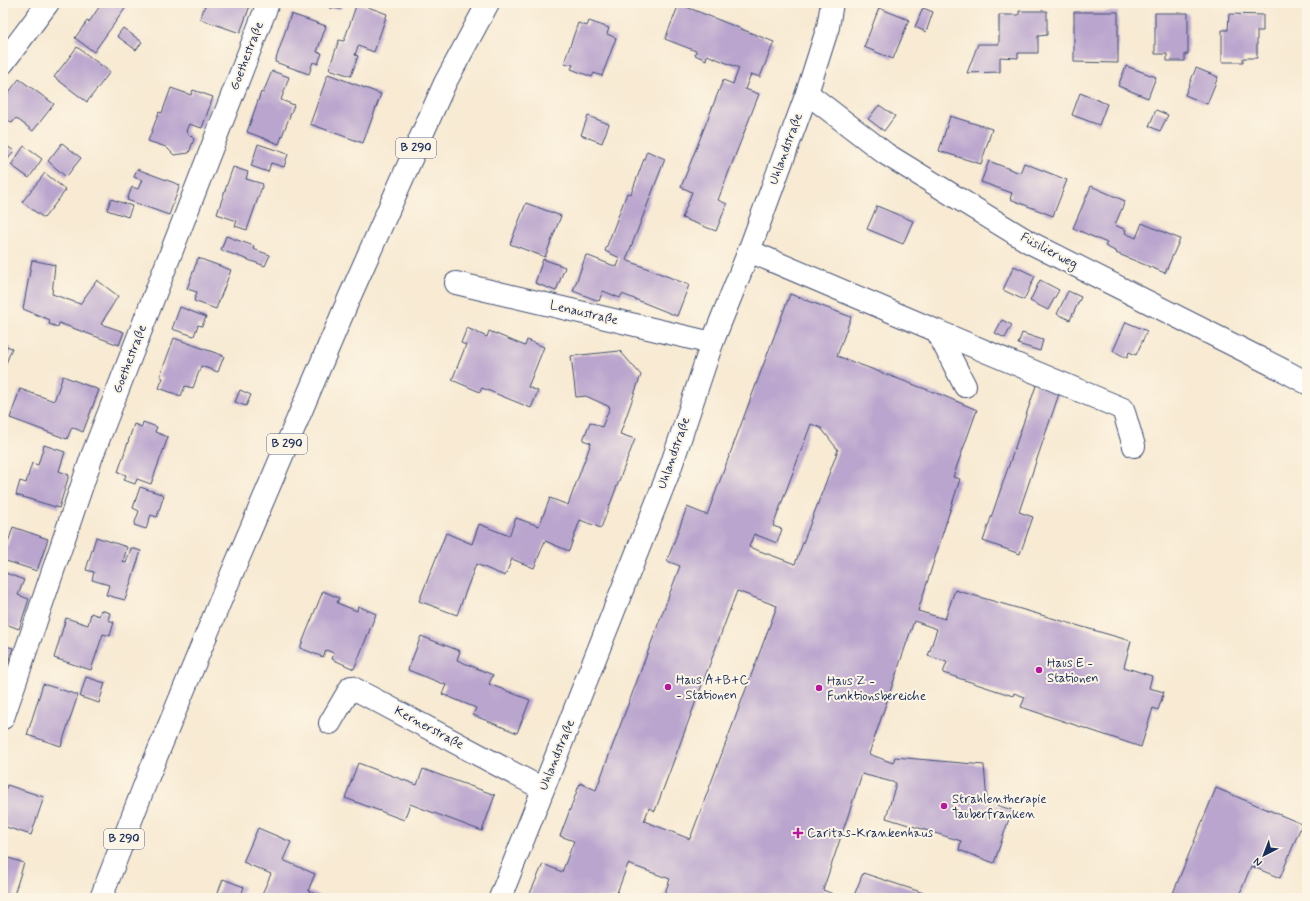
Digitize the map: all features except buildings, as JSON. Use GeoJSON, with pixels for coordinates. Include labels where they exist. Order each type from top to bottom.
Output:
{"type":"FeatureCollection","features":[{"type":"Feature","properties":{"kind":"street"},"geometry":{"type":"LineString","coordinates":[[3,63],[48,3]]}},
{"type":"Feature","properties":{"kind":"street","name":"Goethestraße"},"geometry":{"type":"LineString","coordinates":[[3,718],[92,456],[268,3]]}},
{"type":"Feature","properties":{"kind":"street","name":"B 290"},"geometry":{"type":"LineString","coordinates":[[101,898],[147,779],[224,592],[350,296],[445,83],[488,3]]}},
{"type":"Feature","properties":{"kind":"street","name":"Uhlandstraße"},"geometry":{"type":"LineString","coordinates":[[500,898],[670,469],[712,343],[749,251],[807,94],[828,27],[832,3]]}},
{"type":"Feature","properties":{"kind":"street","name":"Füsilierweg"},"geometry":{"type":"LineString","coordinates":[[807,94],[886,154],[1029,242],[1307,383]]}},
{"type":"Feature","properties":{"kind":"street"},"geometry":{"type":"LineString","coordinates":[[749,251],[1122,409],[1134,446]]}},
{"type":"Feature","properties":{"kind":"street","name":"Lenaustraße"},"geometry":{"type":"LineString","coordinates":[[456,283],[712,343]]}},
{"type":"Feature","properties":{"kind":"street"},"geometry":{"type":"LineString","coordinates":[[937,331],[966,386]]}},
{"type":"Feature","properties":{"kind":"street","name":"Kernerstraße"},"geometry":{"type":"LineString","coordinates":[[330,723],[351,687],[543,789]]}},
{"type":"Feature","properties":{"kind":"place","name":"Haus E - Stationen"},"geometry":{"type":"Point","coordinates":[1039,670]}},
{"type":"Feature","properties":{"kind":"place","name":"Haus A+B+C - Stationen"},"geometry":{"type":"Point","coordinates":[668,687]}},
{"type":"Feature","properties":{"kind":"place","name":"Haus Z - Funktionsbereiche"},"geometry":{"type":"Point","coordinates":[819,688]}},
{"type":"Feature","properties":{"kind":"place","name":"Strahlentherapie Tauberfranken"},"geometry":{"type":"Point","coordinates":[944,806]}},
{"type":"Feature","properties":{"kind":"place","name":"Caritas-Krankenhaus"},"geometry":{"type":"Point","coordinates":[798,833]}}]}
